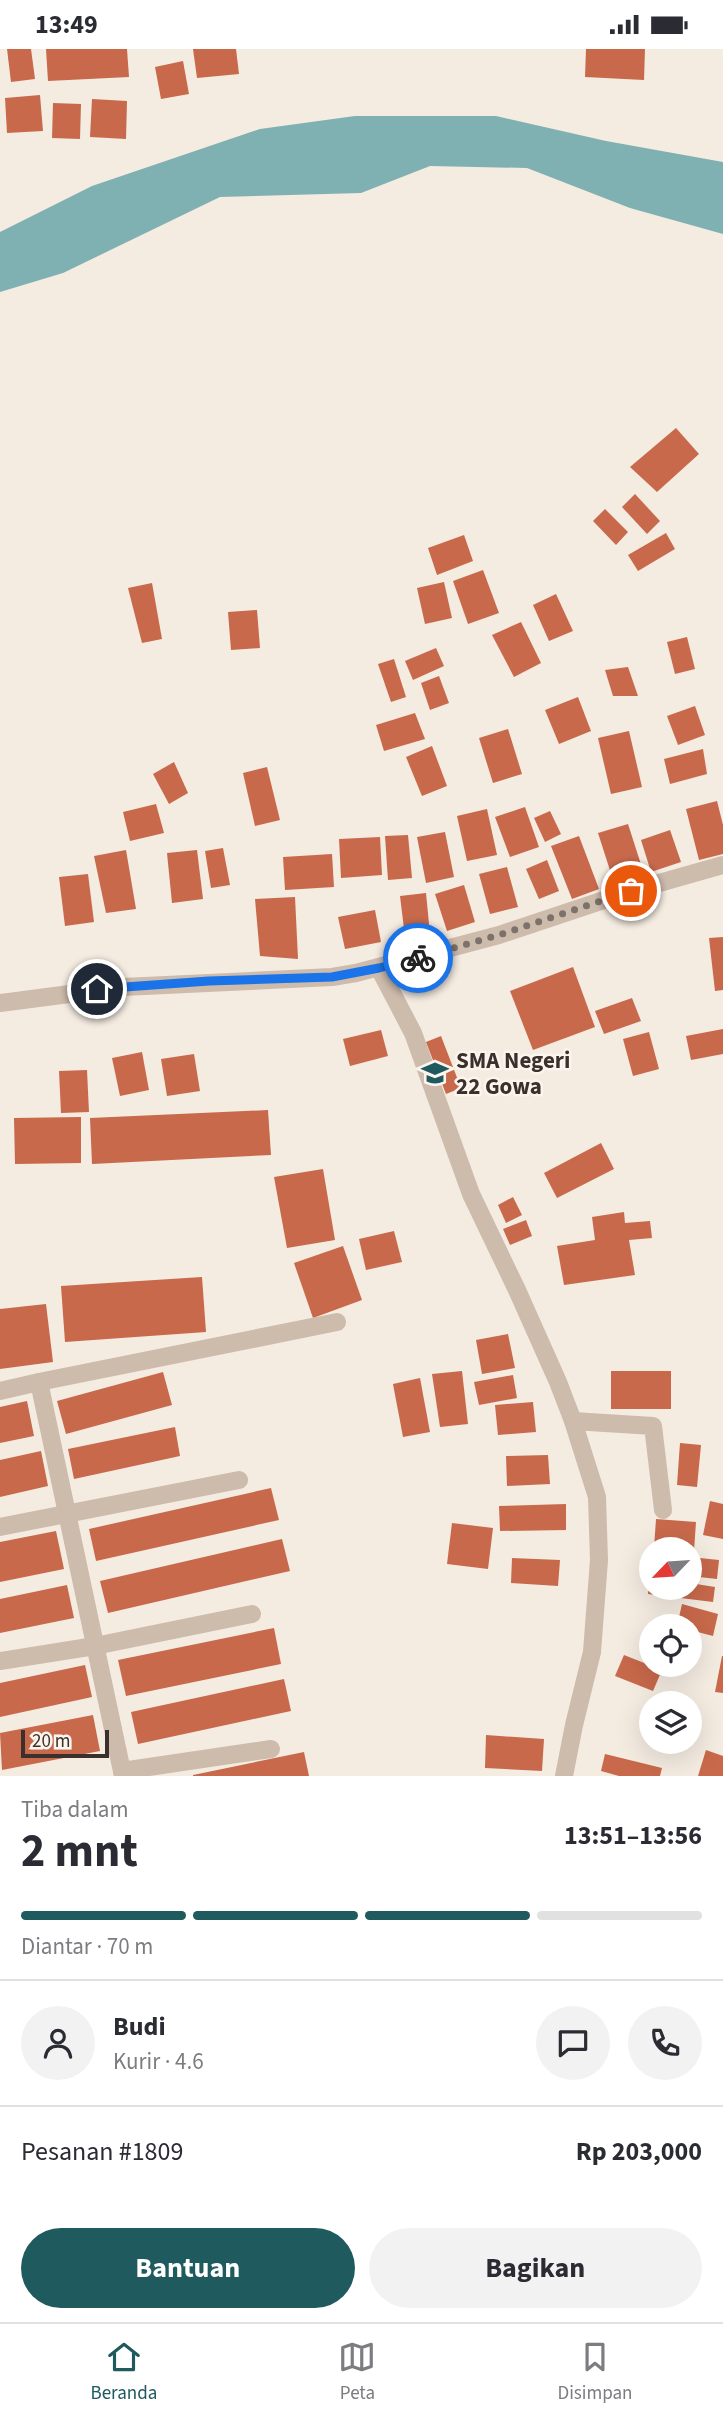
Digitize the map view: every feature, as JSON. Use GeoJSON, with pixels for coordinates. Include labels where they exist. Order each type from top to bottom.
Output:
{"type":"FeatureCollection","features":[{"type":"Feature","properties":{"kind":"street"},"geometry":{"type":"LineString","coordinates":[[0,1003],[123,986],[332,977],[379,968],[488,938],[631,891],[723,865]]}},
{"type":"Feature","properties":{"kind":"street"},"geometry":{"type":"LineString","coordinates":[[379,968],[412,1033],[471,1194],[517,1290],[573,1421],[597,1497],[599,1560],[592,1652],[564,1776]]}},
{"type":"Feature","properties":{"kind":"street"},"geometry":{"type":"LineString","coordinates":[[0,1391],[337,1322]]}},
{"type":"Feature","properties":{"kind":"street"},"geometry":{"type":"LineString","coordinates":[[38,1382],[122,1773],[271,1749]]}},
{"type":"Feature","properties":{"kind":"street"},"geometry":{"type":"LineString","coordinates":[[573,1421],[653,1426],[663,1510]]}},
{"type":"Feature","properties":{"kind":"street"},"geometry":{"type":"LineString","coordinates":[[0,1527],[239,1480]]}},
{"type":"Feature","properties":{"kind":"street"},"geometry":{"type":"LineString","coordinates":[[0,1661],[95,1646],[252,1614]]}},
{"type":"Feature","properties":{"kind":"water"},"geometry":{"type":"Polygon","coordinates":[[[355,116],[496,116],[606,141],[723,162],[723,234],[630,208],[527,168],[430,166],[361,193],[220,197],[63,273],[0,292],[0,232],[92,186],[260,129],[355,116]]]}},
{"type":"Feature","properties":{"kind":"building"},"geometry":{"type":"Polygon","coordinates":[[[7,49],[31,49],[35,79],[11,82],[7,49]]]}},
{"type":"Feature","properties":{"kind":"building"},"geometry":{"type":"Polygon","coordinates":[[[46,49],[127,49],[129,77],[48,81],[46,49]]]}},
{"type":"Feature","properties":{"kind":"building"},"geometry":{"type":"Polygon","coordinates":[[[193,49],[236,49],[239,74],[197,78],[193,49]]]}},
{"type":"Feature","properties":{"kind":"building"},"geometry":{"type":"Polygon","coordinates":[[[586,49],[645,49],[644,80],[585,77],[586,49]]]}},
{"type":"Feature","properties":{"kind":"building"},"geometry":{"type":"Polygon","coordinates":[[[183,61],[189,94],[161,99],[155,67],[183,61]]]}},
{"type":"Feature","properties":{"kind":"building"},"geometry":{"type":"Polygon","coordinates":[[[40,95],[43,131],[7,133],[5,98],[40,95]]]}},
{"type":"Feature","properties":{"kind":"building"},"geometry":{"type":"Polygon","coordinates":[[[92,99],[127,101],[126,139],[90,137],[92,99]]]}},
{"type":"Feature","properties":{"kind":"building"},"geometry":{"type":"Polygon","coordinates":[[[53,103],[81,104],[80,139],[52,138],[53,103]]]}},
{"type":"Feature","properties":{"kind":"building"},"geometry":{"type":"Polygon","coordinates":[[[676,428],[699,454],[657,492],[630,467],[676,428]]]}},
{"type":"Feature","properties":{"kind":"building"},"geometry":{"type":"Polygon","coordinates":[[[635,494],[660,521],[647,534],[622,507],[635,494]]]}},
{"type":"Feature","properties":{"kind":"building"},"geometry":{"type":"Polygon","coordinates":[[[605,509],[628,532],[616,545],[593,521],[605,509]]]}},
{"type":"Feature","properties":{"kind":"building"},"geometry":{"type":"Polygon","coordinates":[[[666,533],[675,549],[638,571],[628,555],[666,533]]]}},
{"type":"Feature","properties":{"kind":"building"},"geometry":{"type":"Polygon","coordinates":[[[464,535],[473,561],[437,575],[428,548],[464,535]]]}},
{"type":"Feature","properties":{"kind":"building"},"geometry":{"type":"Polygon","coordinates":[[[483,570],[499,613],[468,624],[453,581],[483,570]]]}},
{"type":"Feature","properties":{"kind":"building"},"geometry":{"type":"Polygon","coordinates":[[[444,582],[452,618],[425,624],[417,588],[444,582]]]}},
{"type":"Feature","properties":{"kind":"building"},"geometry":{"type":"Polygon","coordinates":[[[152,583],[162,639],[142,643],[128,588],[152,583]]]}},
{"type":"Feature","properties":{"kind":"building"},"geometry":{"type":"Polygon","coordinates":[[[556,594],[573,631],[549,641],[533,605],[556,594]]]}},
{"type":"Feature","properties":{"kind":"building"},"geometry":{"type":"Polygon","coordinates":[[[257,610],[260,648],[231,650],[228,612],[257,610]]]}},
{"type":"Feature","properties":{"kind":"building"},"geometry":{"type":"Polygon","coordinates":[[[521,622],[541,663],[514,677],[492,635],[521,622]]]}},
{"type":"Feature","properties":{"kind":"building"},"geometry":{"type":"Polygon","coordinates":[[[687,637],[695,669],[675,674],[667,642],[687,637]]]}},
{"type":"Feature","properties":{"kind":"building"},"geometry":{"type":"Polygon","coordinates":[[[436,648],[444,666],[413,680],[405,661],[436,648]]]}},
{"type":"Feature","properties":{"kind":"building"},"geometry":{"type":"Polygon","coordinates":[[[394,659],[406,697],[391,702],[378,664],[394,659]]]}},
{"type":"Feature","properties":{"kind":"building"},"geometry":{"type":"Polygon","coordinates":[[[628,667],[638,696],[613,696],[605,670],[628,667]]]}},
{"type":"Feature","properties":{"kind":"building"},"geometry":{"type":"Polygon","coordinates":[[[439,676],[449,703],[430,710],[421,683],[439,676]]]}},
{"type":"Feature","properties":{"kind":"building"},"geometry":{"type":"Polygon","coordinates":[[[578,697],[591,731],[559,744],[545,710],[578,697]]]}},
{"type":"Feature","properties":{"kind":"building"},"geometry":{"type":"Polygon","coordinates":[[[695,706],[705,735],[678,745],[667,716],[695,706]]]}},
{"type":"Feature","properties":{"kind":"building"},"geometry":{"type":"Polygon","coordinates":[[[415,713],[425,739],[384,751],[376,725],[415,713]]]}},
{"type":"Feature","properties":{"kind":"building"},"geometry":{"type":"Polygon","coordinates":[[[508,729],[522,774],[493,783],[479,738],[508,729]]]}},
{"type":"Feature","properties":{"kind":"building"},"geometry":{"type":"Polygon","coordinates":[[[629,731],[642,787],[611,794],[598,738],[629,731]]]}},
{"type":"Feature","properties":{"kind":"building"},"geometry":{"type":"Polygon","coordinates":[[[432,746],[447,786],[422,796],[406,757],[432,746]]]}},
{"type":"Feature","properties":{"kind":"building"},"geometry":{"type":"Polygon","coordinates":[[[703,749],[707,774],[670,784],[664,759],[703,749]]]}},
{"type":"Feature","properties":{"kind":"building"},"geometry":{"type":"Polygon","coordinates":[[[174,762],[188,793],[169,804],[153,774],[174,762]]]}},
{"type":"Feature","properties":{"kind":"building"},"geometry":{"type":"Polygon","coordinates":[[[267,767],[280,820],[255,826],[243,773],[267,767]]]}},
{"type":"Feature","properties":{"kind":"building"},"geometry":{"type":"Polygon","coordinates":[[[717,801],[723,825],[723,854],[699,860],[686,809],[717,801]]]}},
{"type":"Feature","properties":{"kind":"building"},"geometry":{"type":"Polygon","coordinates":[[[156,804],[164,833],[130,841],[123,812],[156,804]]]}},
{"type":"Feature","properties":{"kind":"building"},"geometry":{"type":"Polygon","coordinates":[[[525,807],[539,847],[510,857],[495,817],[525,807]]]}},
{"type":"Feature","properties":{"kind":"building"},"geometry":{"type":"Polygon","coordinates":[[[487,809],[497,855],[467,861],[457,816],[487,809]]]}},
{"type":"Feature","properties":{"kind":"building"},"geometry":{"type":"Polygon","coordinates":[[[550,811],[561,834],[545,842],[534,818],[550,811]]]}},
{"type":"Feature","properties":{"kind":"building"},"geometry":{"type":"Polygon","coordinates":[[[628,824],[646,880],[616,889],[598,833],[628,824]]]}},
{"type":"Feature","properties":{"kind":"building"},"geometry":{"type":"Polygon","coordinates":[[[670,830],[681,862],[651,872],[641,840],[670,830]]]}},
{"type":"Feature","properties":{"kind":"building"},"geometry":{"type":"Polygon","coordinates":[[[445,832],[454,877],[426,883],[417,837],[445,832]]]}},
{"type":"Feature","properties":{"kind":"building"},"geometry":{"type":"Polygon","coordinates":[[[408,835],[412,878],[388,880],[385,836],[408,835]]]}},
{"type":"Feature","properties":{"kind":"building"},"geometry":{"type":"Polygon","coordinates":[[[579,836],[599,889],[572,899],[551,846],[579,836]]]}},
{"type":"Feature","properties":{"kind":"building"},"geometry":{"type":"Polygon","coordinates":[[[380,837],[382,875],[341,878],[339,839],[380,837]]]}},
{"type":"Feature","properties":{"kind":"building"},"geometry":{"type":"Polygon","coordinates":[[[223,848],[230,885],[211,888],[205,851],[223,848]]]}},
{"type":"Feature","properties":{"kind":"building"},"geometry":{"type":"Polygon","coordinates":[[[126,850],[136,909],[106,913],[94,856],[126,850]]]}},
{"type":"Feature","properties":{"kind":"building"},"geometry":{"type":"Polygon","coordinates":[[[197,850],[203,899],[172,903],[167,853],[197,850]]]}},
{"type":"Feature","properties":{"kind":"building"},"geometry":{"type":"Polygon","coordinates":[[[332,854],[334,887],[285,890],[283,857],[332,854]]]}},
{"type":"Feature","properties":{"kind":"building"},"geometry":{"type":"Polygon","coordinates":[[[547,860],[559,891],[539,899],[526,869],[547,860]]]}},
{"type":"Feature","properties":{"kind":"building"},"geometry":{"type":"Polygon","coordinates":[[[507,867],[518,907],[490,914],[479,874],[507,867]]]}},
{"type":"Feature","properties":{"kind":"building"},"geometry":{"type":"Polygon","coordinates":[[[88,874],[94,922],[65,926],[59,877],[88,874]]]}},
{"type":"Feature","properties":{"kind":"building"},"geometry":{"type":"Polygon","coordinates":[[[464,885],[475,922],[447,931],[435,894],[464,885]]]}},
{"type":"Feature","properties":{"kind":"building"},"geometry":{"type":"Polygon","coordinates":[[[426,893],[430,934],[405,937],[400,896],[426,893]]]}},
{"type":"Feature","properties":{"kind":"building"},"geometry":{"type":"Polygon","coordinates":[[[295,897],[298,959],[260,956],[255,899],[295,897]]]}},
{"type":"Feature","properties":{"kind":"building"},"geometry":{"type":"Polygon","coordinates":[[[375,910],[381,942],[345,949],[338,917],[375,910]]]}},
{"type":"Feature","properties":{"kind":"building"},"geometry":{"type":"Polygon","coordinates":[[[723,937],[723,990],[715,991],[709,938],[723,937]]]}},
{"type":"Feature","properties":{"kind":"building"},"geometry":{"type":"Polygon","coordinates":[[[573,967],[595,1027],[533,1050],[510,991],[573,967]]]}},
{"type":"Feature","properties":{"kind":"building"},"geometry":{"type":"Polygon","coordinates":[[[632,998],[641,1021],[604,1034],[595,1011],[632,998]]]}},
{"type":"Feature","properties":{"kind":"building"},"geometry":{"type":"Polygon","coordinates":[[[723,1029],[723,1054],[691,1060],[686,1036],[723,1029]]]}},
{"type":"Feature","properties":{"kind":"building"},"geometry":{"type":"Polygon","coordinates":[[[381,1030],[388,1056],[350,1066],[343,1039],[381,1030]]]}},
{"type":"Feature","properties":{"kind":"building"},"geometry":{"type":"Polygon","coordinates":[[[649,1032],[659,1069],[633,1076],[623,1039],[649,1032]]]}},
{"type":"Feature","properties":{"kind":"building"},"geometry":{"type":"Polygon","coordinates":[[[441,1036],[461,1088],[446,1094],[426,1042],[441,1036]]]}},
{"type":"Feature","properties":{"kind":"building"},"geometry":{"type":"Polygon","coordinates":[[[142,1052],[149,1090],[120,1096],[112,1058],[142,1052]]]}},
{"type":"Feature","properties":{"kind":"building"},"geometry":{"type":"Polygon","coordinates":[[[194,1054],[200,1091],[167,1096],[161,1059],[194,1054]]]}},
{"type":"Feature","properties":{"kind":"building"},"geometry":{"type":"Polygon","coordinates":[[[87,1070],[89,1112],[61,1113],[59,1071],[87,1070]]]}},
{"type":"Feature","properties":{"kind":"building"},"geometry":{"type":"Polygon","coordinates":[[[268,1110],[271,1155],[92,1164],[90,1118],[268,1110]]]}},
{"type":"Feature","properties":{"kind":"building"},"geometry":{"type":"Polygon","coordinates":[[[81,1117],[81,1163],[15,1164],[14,1118],[81,1117]]]}},
{"type":"Feature","properties":{"kind":"building"},"geometry":{"type":"Polygon","coordinates":[[[601,1143],[614,1169],[557,1198],[544,1173],[601,1143]]]}},
{"type":"Feature","properties":{"kind":"building"},"geometry":{"type":"Polygon","coordinates":[[[323,1169],[335,1240],[287,1248],[274,1177],[323,1169]]]}},
{"type":"Feature","properties":{"kind":"building"},"geometry":{"type":"Polygon","coordinates":[[[513,1197],[522,1215],[506,1223],[498,1205],[513,1197]]]}},
{"type":"Feature","properties":{"kind":"building"},"geometry":{"type":"Polygon","coordinates":[[[624,1212],[625,1223],[650,1221],[652,1238],[629,1240],[635,1275],[564,1285],[557,1246],[595,1240],[592,1217],[624,1212]]]}},
{"type":"Feature","properties":{"kind":"building"},"geometry":{"type":"Polygon","coordinates":[[[526,1220],[532,1236],[510,1245],[503,1229],[526,1220]]]}},
{"type":"Feature","properties":{"kind":"building"},"geometry":{"type":"Polygon","coordinates":[[[394,1231],[402,1262],[366,1270],[359,1239],[394,1231]]]}},
{"type":"Feature","properties":{"kind":"building"},"geometry":{"type":"Polygon","coordinates":[[[343,1246],[362,1300],[313,1318],[294,1263],[343,1246]]]}},
{"type":"Feature","properties":{"kind":"building"},"geometry":{"type":"Polygon","coordinates":[[[202,1277],[206,1332],[65,1342],[61,1286],[202,1277]]]}},
{"type":"Feature","properties":{"kind":"building"},"geometry":{"type":"Polygon","coordinates":[[[46,1304],[53,1362],[0,1369],[0,1309],[46,1304]]]}},
{"type":"Feature","properties":{"kind":"building"},"geometry":{"type":"Polygon","coordinates":[[[508,1334],[515,1368],[482,1374],[476,1340],[508,1334]]]}},
{"type":"Feature","properties":{"kind":"building"},"geometry":{"type":"Polygon","coordinates":[[[462,1371],[468,1424],[440,1427],[432,1374],[462,1371]]]}},
{"type":"Feature","properties":{"kind":"building"},"geometry":{"type":"Polygon","coordinates":[[[611,1371],[671,1371],[671,1409],[611,1409],[611,1371]]]}},
{"type":"Feature","properties":{"kind":"building"},"geometry":{"type":"Polygon","coordinates":[[[163,1372],[172,1405],[66,1434],[57,1401],[163,1372]]]}},
{"type":"Feature","properties":{"kind":"building"},"geometry":{"type":"Polygon","coordinates":[[[513,1375],[517,1398],[479,1405],[474,1382],[513,1375]]]}},
{"type":"Feature","properties":{"kind":"building"},"geometry":{"type":"Polygon","coordinates":[[[420,1378],[430,1432],[403,1437],[393,1384],[420,1378]]]}},
{"type":"Feature","properties":{"kind":"building"},"geometry":{"type":"Polygon","coordinates":[[[27,1401],[34,1436],[0,1443],[0,1407],[27,1401]]]}},
{"type":"Feature","properties":{"kind":"building"},"geometry":{"type":"Polygon","coordinates":[[[533,1402],[536,1432],[498,1435],[495,1405],[533,1402]]]}},
{"type":"Feature","properties":{"kind":"building"},"geometry":{"type":"Polygon","coordinates":[[[175,1427],[180,1456],[74,1479],[68,1449],[175,1427]]]}},
{"type":"Feature","properties":{"kind":"building"},"geometry":{"type":"Polygon","coordinates":[[[680,1443],[701,1445],[697,1487],[677,1485],[680,1443]]]}},
{"type":"Feature","properties":{"kind":"building"},"geometry":{"type":"Polygon","coordinates":[[[41,1451],[48,1486],[0,1497],[0,1460],[41,1451]]]}},
{"type":"Feature","properties":{"kind":"building"},"geometry":{"type":"Polygon","coordinates":[[[548,1455],[550,1484],[507,1486],[506,1456],[548,1455]]]}},
{"type":"Feature","properties":{"kind":"building"},"geometry":{"type":"Polygon","coordinates":[[[271,1488],[279,1520],[96,1561],[89,1529],[271,1488]]]}},
{"type":"Feature","properties":{"kind":"building"},"geometry":{"type":"Polygon","coordinates":[[[710,1501],[723,1504],[723,1539],[703,1535],[710,1501]]]}},
{"type":"Feature","properties":{"kind":"building"},"geometry":{"type":"Polygon","coordinates":[[[566,1504],[566,1530],[500,1531],[499,1506],[566,1504]]]}},
{"type":"Feature","properties":{"kind":"building"},"geometry":{"type":"Polygon","coordinates":[[[656,1519],[696,1522],[695,1537],[655,1537],[656,1519]]]}},
{"type":"Feature","properties":{"kind":"building"},"geometry":{"type":"Polygon","coordinates":[[[452,1523],[493,1528],[488,1569],[447,1564],[452,1523]]]}},
{"type":"Feature","properties":{"kind":"building"},"geometry":{"type":"Polygon","coordinates":[[[56,1531],[64,1569],[0,1582],[0,1542],[56,1531]]]}},
{"type":"Feature","properties":{"kind":"building"},"geometry":{"type":"Polygon","coordinates":[[[282,1539],[290,1571],[108,1613],[100,1581],[282,1539]]]}},
{"type":"Feature","properties":{"kind":"building"},"geometry":{"type":"Polygon","coordinates":[[[512,1558],[560,1560],[558,1586],[511,1583],[512,1558]]]}},
{"type":"Feature","properties":{"kind":"building"},"geometry":{"type":"Polygon","coordinates":[[[702,1558],[719,1560],[717,1579],[702,1577],[702,1558]]]}},
{"type":"Feature","properties":{"kind":"building"},"geometry":{"type":"Polygon","coordinates":[[[67,1585],[74,1618],[0,1633],[0,1599],[67,1585]]]}},
{"type":"Feature","properties":{"kind":"building"},"geometry":{"type":"Polygon","coordinates":[[[702,1585],[715,1587],[713,1602],[697,1600],[702,1600],[702,1585]]]}},
{"type":"Feature","properties":{"kind":"building"},"geometry":{"type":"Polygon","coordinates":[[[682,1604],[718,1614],[713,1636],[702,1633],[702,1614],[680,1614],[682,1604]]]}},
{"type":"Feature","properties":{"kind":"building"},"geometry":{"type":"Polygon","coordinates":[[[274,1628],[281,1664],[126,1696],[118,1660],[274,1628]]]}},
{"type":"Feature","properties":{"kind":"building"},"geometry":{"type":"Polygon","coordinates":[[[624,1655],[639,1661],[639,1677],[659,1677],[653,1691],[615,1676],[624,1655]]]}},
{"type":"Feature","properties":{"kind":"building"},"geometry":{"type":"Polygon","coordinates":[[[723,1656],[723,1693],[715,1692],[723,1656]]]}},
{"type":"Feature","properties":{"kind":"building"},"geometry":{"type":"Polygon","coordinates":[[[85,1665],[92,1697],[0,1717],[0,1683],[85,1665]]]}},
{"type":"Feature","properties":{"kind":"building"},"geometry":{"type":"Polygon","coordinates":[[[284,1679],[291,1711],[138,1744],[131,1712],[284,1679]]]}},
{"type":"Feature","properties":{"kind":"building"},"geometry":{"type":"Polygon","coordinates":[[[93,1715],[100,1751],[2,1770],[0,1733],[93,1715]]]}},
{"type":"Feature","properties":{"kind":"building"},"geometry":{"type":"Polygon","coordinates":[[[486,1735],[544,1739],[542,1771],[485,1768],[486,1735]]]}},
{"type":"Feature","properties":{"kind":"building"},"geometry":{"type":"Polygon","coordinates":[[[706,1750],[723,1756],[723,1776],[698,1776],[706,1750]]]}},
{"type":"Feature","properties":{"kind":"building"},"geometry":{"type":"Polygon","coordinates":[[[304,1752],[309,1776],[193,1776],[193,1775],[304,1752]]]}},
{"type":"Feature","properties":{"kind":"building"},"geometry":{"type":"Polygon","coordinates":[[[605,1754],[662,1768],[660,1776],[619,1776],[601,1771],[605,1754]]]}},
{"type":"Feature","properties":{"kind":"way so far"},"geometry":{"type":"LineString","coordinates":[[418,958],[499,935],[631,891]]}},
{"type":"Feature","properties":{"kind":"place","name":"SMA Negeri 22 Gowa"},"geometry":{"type":"Point","coordinates":[435,1073]}},
{"type":"Feature","properties":{"kind":"route"},"geometry":{"type":"LineString","coordinates":[[97,989],[209,981],[332,977],[418,958]]}}]}
